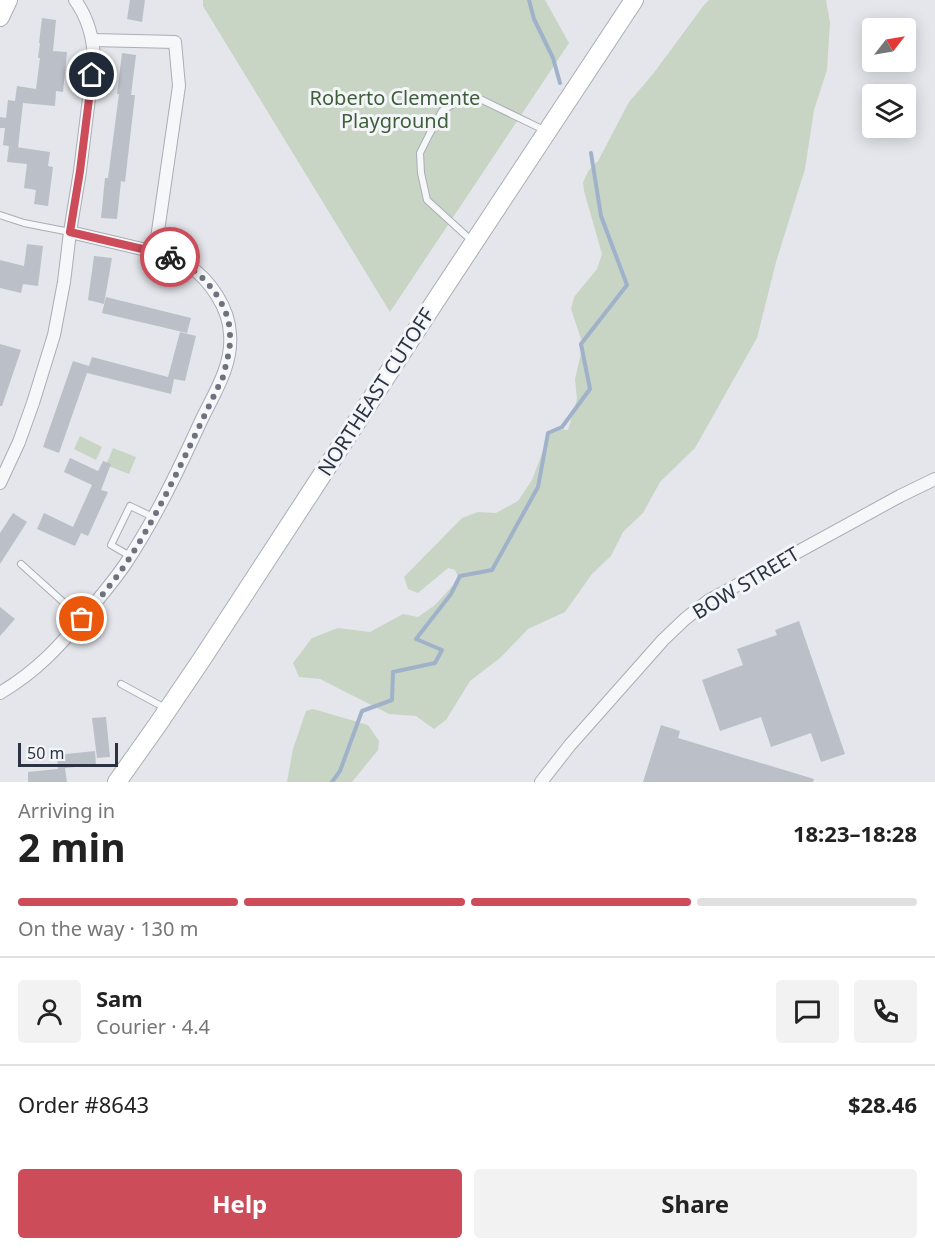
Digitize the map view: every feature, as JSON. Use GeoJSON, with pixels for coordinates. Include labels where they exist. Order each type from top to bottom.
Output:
{"type":"FeatureCollection","features":[{"type":"Feature","properties":{"kind":"main road"},"geometry":{"type":"LineString","coordinates":[[0,17],[8,0]]}},
{"type":"Feature","properties":{"kind":"main road","name":"NORTHEAST CUTOFF"},"geometry":{"type":"LineString","coordinates":[[125,778],[634,0]]}},
{"type":"Feature","properties":{"kind":"street"},"geometry":{"type":"LineString","coordinates":[[0,483],[4,464],[19,442],[30,412],[54,335],[64,282],[94,58],[90,26],[75,0]]}},
{"type":"Feature","properties":{"kind":"street"},"geometry":{"type":"LineString","coordinates":[[93,40],[175,42],[179,86],[155,252]]}},
{"type":"Feature","properties":{"kind":"street"},"geometry":{"type":"LineString","coordinates":[[0,693],[47,659],[124,566],[154,517],[223,377],[231,334],[222,306],[210,285],[189,266],[155,252],[70,232]]}},
{"type":"Feature","properties":{"kind":"street","name":"BOW STREET"},"geometry":{"type":"LineString","coordinates":[[541,782],[570,745],[663,640],[700,607],[819,540],[935,479]]}},
{"type":"Feature","properties":{"kind":"lane"},"geometry":{"type":"LineString","coordinates":[[474,242],[427,200],[421,173],[420,153],[442,111],[461,99],[478,98],[547,132]]}},
{"type":"Feature","properties":{"kind":"lane"},"geometry":{"type":"LineString","coordinates":[[0,215],[24,223],[70,232]]}},
{"type":"Feature","properties":{"kind":"lane"},"geometry":{"type":"LineString","coordinates":[[130,556],[111,545],[130,506],[154,517]]}},
{"type":"Feature","properties":{"kind":"lane"},"geometry":{"type":"LineString","coordinates":[[21,564],[82,619]]}},
{"type":"Feature","properties":{"kind":"lane"},"geometry":{"type":"LineString","coordinates":[[121,684],[168,710]]}},
{"type":"Feature","properties":{"kind":"green space","name":"Roberto Clemente Playground"},"geometry":{"type":"Polygon","coordinates":[[[203,0],[545,0],[569,43],[390,312],[203,6],[203,0]]]}},
{"type":"Feature","properties":{"kind":"green space"},"geometry":{"type":"Polygon","coordinates":[[[709,0],[826,0],[830,22],[827,70],[814,110],[805,169],[776,262],[757,338],[695,448],[660,482],[643,513],[623,532],[611,556],[592,574],[565,612],[528,629],[500,658],[470,681],[446,720],[434,729],[416,716],[389,714],[320,679],[299,677],[293,663],[312,638],[338,628],[370,632],[403,614],[418,617],[435,605],[459,579],[455,570],[448,568],[418,593],[408,589],[404,577],[462,518],[478,512],[496,513],[518,501],[532,480],[549,435],[557,429],[568,430],[577,399],[575,379],[583,345],[571,309],[574,297],[597,269],[602,254],[583,182],[589,170],[598,161],[629,102],[709,0]]]}},
{"type":"Feature","properties":{"kind":"green space"},"geometry":{"type":"Polygon","coordinates":[[[80,436],[102,447],[96,460],[74,449],[80,436]]]}},
{"type":"Feature","properties":{"kind":"green space"},"geometry":{"type":"Polygon","coordinates":[[[113,448],[136,457],[129,474],[106,465],[113,448]]]}},
{"type":"Feature","properties":{"kind":"green space"},"geometry":{"type":"Polygon","coordinates":[[[313,709],[368,725],[379,741],[378,750],[352,782],[287,782],[293,749],[306,711],[313,709]]]}},
{"type":"Feature","properties":{"kind":"building"},"geometry":{"type":"Polygon","coordinates":[[[130,0],[145,0],[142,22],[127,19],[130,0]]]}},
{"type":"Feature","properties":{"kind":"building"},"geometry":{"type":"Polygon","coordinates":[[[42,18],[56,20],[53,51],[67,52],[63,92],[56,91],[55,106],[23,103],[18,148],[3,145],[5,128],[0,128],[0,117],[6,118],[8,100],[15,101],[17,86],[36,89],[42,18]]]}},
{"type":"Feature","properties":{"kind":"building"},"geometry":{"type":"Polygon","coordinates":[[[122,53],[136,55],[131,95],[135,95],[125,182],[121,181],[117,219],[101,218],[119,94],[117,94],[122,53]]]}},
{"type":"Feature","properties":{"kind":"building"},"geometry":{"type":"Polygon","coordinates":[[[9,146],[50,152],[48,166],[53,167],[48,206],[34,204],[36,190],[24,188],[27,164],[7,162],[9,146]]]}},
{"type":"Feature","properties":{"kind":"building"},"geometry":{"type":"Polygon","coordinates":[[[27,244],[43,246],[38,286],[23,284],[21,293],[0,288],[0,260],[24,266],[27,244]]]}},
{"type":"Feature","properties":{"kind":"building"},"geometry":{"type":"Polygon","coordinates":[[[94,256],[112,258],[104,304],[88,300],[94,256]]]}},
{"type":"Feature","properties":{"kind":"building"},"geometry":{"type":"Polygon","coordinates":[[[106,297],[191,318],[187,333],[102,313],[106,297]]]}},
{"type":"Feature","properties":{"kind":"building"},"geometry":{"type":"Polygon","coordinates":[[[180,332],[196,336],[185,381],[174,379],[171,394],[87,373],[59,453],[43,447],[73,361],[89,366],[92,357],[168,377],[180,332]]]}},
{"type":"Feature","properties":{"kind":"building"},"geometry":{"type":"Polygon","coordinates":[[[0,344],[21,350],[2,406],[0,406],[0,344]]]}},
{"type":"Feature","properties":{"kind":"building"},"geometry":{"type":"Polygon","coordinates":[[[70,458],[98,471],[103,461],[111,464],[101,490],[108,492],[88,536],[81,533],[75,546],[37,529],[44,513],[73,527],[92,485],[64,472],[70,458]]]}},
{"type":"Feature","properties":{"kind":"building"},"geometry":{"type":"Polygon","coordinates":[[[13,513],[27,522],[0,564],[0,533],[13,513]]]}},
{"type":"Feature","properties":{"kind":"building"},"geometry":{"type":"Polygon","coordinates":[[[0,607],[15,619],[0,636],[0,607]]]}},
{"type":"Feature","properties":{"kind":"building"},"geometry":{"type":"Polygon","coordinates":[[[799,621],[845,754],[821,762],[811,733],[771,747],[761,717],[720,731],[702,680],[743,665],[737,649],[777,635],[775,630],[799,621]]]}},
{"type":"Feature","properties":{"kind":"building"},"geometry":{"type":"Polygon","coordinates":[[[106,717],[110,757],[97,758],[92,718],[106,717]]]}},
{"type":"Feature","properties":{"kind":"building"},"geometry":{"type":"Polygon","coordinates":[[[661,725],[680,731],[678,738],[814,779],[813,782],[643,782],[661,725]]]}},
{"type":"Feature","properties":{"kind":"building"},"geometry":{"type":"Polygon","coordinates":[[[95,751],[96,765],[65,768],[67,782],[28,782],[28,772],[58,769],[57,755],[95,751]]]}},
{"type":"Feature","properties":{"kind":"waterway"},"geometry":{"type":"LineString","coordinates":[[529,0],[534,19],[553,58],[560,83]]}},
{"type":"Feature","properties":{"kind":"waterway"},"geometry":{"type":"LineString","coordinates":[[332,782],[340,771],[362,711],[392,700],[393,672],[435,663],[442,650],[416,639],[451,594],[460,576],[492,570],[538,487],[548,433],[562,427],[590,389],[581,344],[627,285],[601,216],[591,153]]}},
{"type":"Feature","properties":{"kind":"way so far"},"geometry":{"type":"LineString","coordinates":[[82,619],[124,566],[148,527],[223,377],[231,334],[222,306],[210,285],[199,274],[189,266],[170,257]]}},
{"type":"Feature","properties":{"kind":"route"},"geometry":{"type":"LineString","coordinates":[[92,75],[70,232],[170,257]]}}]}
